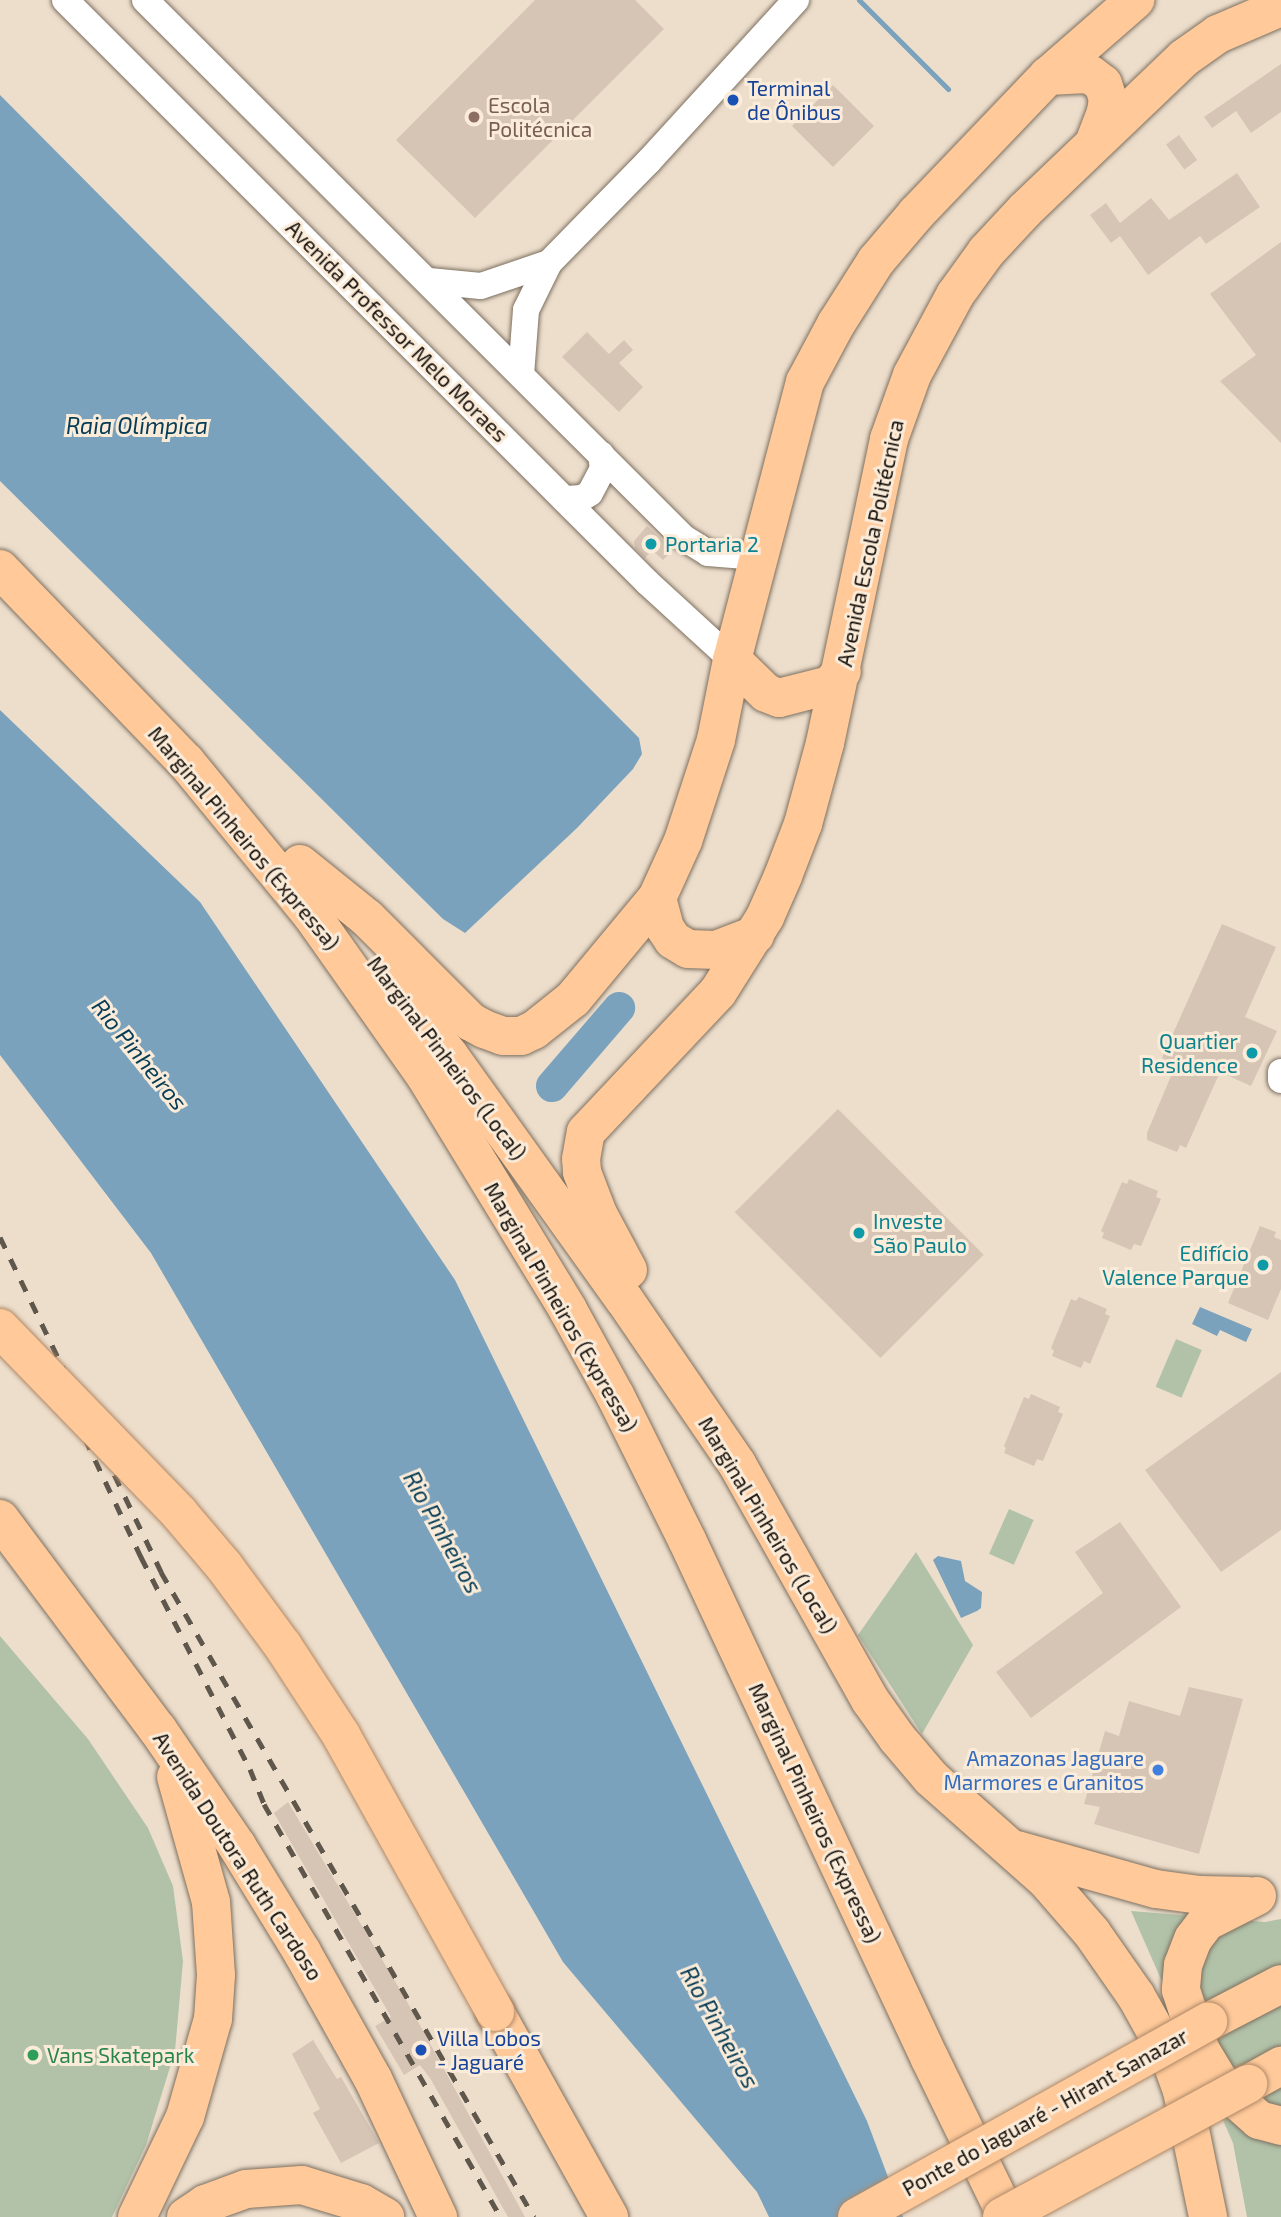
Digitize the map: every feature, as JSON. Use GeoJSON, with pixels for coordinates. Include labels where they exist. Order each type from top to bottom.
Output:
{"type":"FeatureCollection","features":[{"type":"Feature","properties":{"kind":"highway"},"geometry":{"type":"LineString","coordinates":[[300,864],[367,918],[471,1022],[503,1036],[521,1036],[534,1030],[573,999],[657,898],[704,785],[732,660],[805,382],[836,324],[876,261],[916,214],[1048,76],[1135,0]]}},
{"type":"Feature","properties":{"kind":"highway","name":"Avenida Escola Politécnica"},"geometry":{"type":"LineString","coordinates":[[737,1464],[716,1414],[617,1252],[598,1214],[582,1172],[581,1159],[586,1132],[718,992],[755,935],[783,876],[803,824],[842,671],[884,462],[912,375],[955,295],[986,252],[1095,141],[1184,58],[1218,34],[1281,7]]}},
{"type":"Feature","properties":{"kind":"highway"},"geometry":{"type":"LineString","coordinates":[[1048,76],[1082,74],[1103,83],[1108,99],[1107,112],[1095,141]]}},
{"type":"Feature","properties":{"kind":"highway","name":"Marginal Pinheiros (Expressa)"},"geometry":{"type":"LineString","coordinates":[[0,569],[186,761],[311,914],[395,1031],[568,1310],[615,1395],[687,1540],[1005,2217]]}},
{"type":"Feature","properties":{"kind":"highway"},"geometry":{"type":"LineString","coordinates":[[732,660],[766,693],[779,698],[830,685],[842,671]]}},
{"type":"Feature","properties":{"kind":"highway","name":"Marginal Pinheiros (Local)"},"geometry":{"type":"LineString","coordinates":[[186,761],[300,864],[457,1066],[624,1299],[737,1464],[870,1700],[930,1778],[1047,1881],[1092,1933],[1143,2008],[1169,2055],[1182,2091],[1208,2217]]}},
{"type":"Feature","properties":{"kind":"highway"},"geometry":{"type":"LineString","coordinates":[[657,898],[664,928],[673,940],[688,949],[716,950],[755,935]]}},
{"type":"Feature","properties":{"kind":"highway"},"geometry":{"type":"LineString","coordinates":[[0,1328],[179,1513],[224,1566],[283,1646],[341,1735],[609,2217]]}},
{"type":"Feature","properties":{"kind":"highway","name":"Avenida Doutora Ruth Cardoso"},"geometry":{"type":"LineString","coordinates":[[0,1519],[171,1751],[237,1846],[309,1963],[379,2089],[438,2217]]}},
{"type":"Feature","properties":{"kind":"highway"},"geometry":{"type":"LineString","coordinates":[[137,2217],[185,2117],[213,2019],[216,1975],[211,1902],[171,1751]]}},
{"type":"Feature","properties":{"kind":"highway"},"geometry":{"type":"LineString","coordinates":[[1013,1849],[1156,1889],[1199,1895],[1269,1893]]}},
{"type":"Feature","properties":{"kind":"highway"},"geometry":{"type":"LineString","coordinates":[[1269,1893],[1206,1922],[1193,1939],[1183,1965],[1181,1990],[1200,2049],[1224,2089],[1259,2120],[1281,2126]]}},
{"type":"Feature","properties":{"kind":"highway","name":"Ponte do Jaguaré - Hirant Sanazar"},"geometry":{"type":"LineString","coordinates":[[857,2217],[1221,2014],[1281,1984]]}},
{"type":"Feature","properties":{"kind":"highway"},"geometry":{"type":"LineString","coordinates":[[1005,2217],[1270,2072]]}},
{"type":"Feature","properties":{"kind":"highway"},"geometry":{"type":"LineString","coordinates":[[186,2217],[205,2204],[246,2189],[302,2185],[361,2203],[385,2217]]}},
{"type":"Feature","properties":{"kind":"street","name":"Avenida Professor Melo Moraes"},"geometry":{"type":"LineString","coordinates":[[65,0],[665,599],[732,660]]}},
{"type":"Feature","properties":{"kind":"street"},"geometry":{"type":"LineString","coordinates":[[145,0],[696,547],[724,556],[758,557]]}},
{"type":"Feature","properties":{"kind":"street"},"geometry":{"type":"LineString","coordinates":[[521,375],[526,310],[549,263],[649,161],[796,0]]}},
{"type":"Feature","properties":{"kind":"street"},"geometry":{"type":"LineString","coordinates":[[429,281],[481,286],[549,263]]}},
{"type":"Feature","properties":{"kind":"street"},"geometry":{"type":"LineString","coordinates":[[567,499],[582,498],[590,493],[603,469],[601,454]]}},
{"type":"Feature","properties":{"kind":"street"},"geometry":{"type":"LineString","coordinates":[[1281,1072],[1281,1080]]}},
{"type":"Feature","properties":{"kind":"green space"},"geometry":{"type":"Polygon","coordinates":[[[1176,1339],[1202,1350],[1181,1398],[1156,1387],[1176,1339]]]}},
{"type":"Feature","properties":{"kind":"green space"},"geometry":{"type":"Polygon","coordinates":[[[1009,1509],[1034,1520],[1014,1565],[989,1554],[1009,1509]]]}},
{"type":"Feature","properties":{"kind":"green space"},"geometry":{"type":"Polygon","coordinates":[[[916,1552],[973,1645],[922,1734],[858,1635],[916,1552]]]}},
{"type":"Feature","properties":{"kind":"green space"},"geometry":{"type":"Polygon","coordinates":[[[0,1636],[88,1739],[148,1828],[173,1886],[183,1961],[175,2051],[146,2145],[112,2217],[0,2217],[0,1636]]]}},
{"type":"Feature","properties":{"kind":"green space"},"geometry":{"type":"Polygon","coordinates":[[[1131,1911],[1265,1922],[1281,1919],[1281,2217],[1247,2217],[1233,2143],[1131,1911]]]}},
{"type":"Feature","properties":{"kind":"water","name":"Raia Olímpica"},"geometry":{"type":"Polygon","coordinates":[[[0,95],[639,738],[642,754],[633,769],[577,828],[465,933],[443,919],[0,481],[0,95]]]}},
{"type":"Feature","properties":{"kind":"water","name":"Rio Pinheiros"},"geometry":{"type":"Polygon","coordinates":[[[0,710],[200,902],[455,1280],[867,2121],[903,2217],[769,2217],[757,2192],[563,1962],[151,1253],[0,1055],[0,710]]]}},
{"type":"Feature","properties":{"kind":"water"},"geometry":{"type":"Polygon","coordinates":[[[1200,1307],[1252,1329],[1246,1342],[1220,1330],[1217,1336],[1192,1324],[1200,1307]]]}},
{"type":"Feature","properties":{"kind":"water"},"geometry":{"type":"Polygon","coordinates":[[[938,1556],[961,1561],[965,1581],[982,1592],[981,1608],[961,1618],[933,1560],[938,1556]]]}},
{"type":"Feature","properties":{"kind":"building"},"geometry":{"type":"Polygon","coordinates":[[[535,0],[635,0],[664,29],[475,218],[396,140],[535,0]]]}},
{"type":"Feature","properties":{"kind":"building"},"geometry":{"type":"Polygon","coordinates":[[[1281,64],[1281,112],[1251,133],[1236,111],[1212,128],[1204,117],[1281,64]]]}},
{"type":"Feature","properties":{"kind":"building"},"geometry":{"type":"Polygon","coordinates":[[[833,85],[874,126],[833,167],[792,126],[833,85]]]}},
{"type":"Feature","properties":{"kind":"building"},"geometry":{"type":"Polygon","coordinates":[[[1179,135],[1197,160],[1184,169],[1166,144],[1179,135]]]}},
{"type":"Feature","properties":{"kind":"building"},"geometry":{"type":"Polygon","coordinates":[[[1237,173],[1260,207],[1206,244],[1200,236],[1148,275],[1120,236],[1111,243],[1090,215],[1106,203],[1120,223],[1151,198],[1169,220],[1237,173]]]}},
{"type":"Feature","properties":{"kind":"building"},"geometry":{"type":"Polygon","coordinates":[[[1281,242],[1281,443],[1220,381],[1256,355],[1210,294],[1281,242]]]}},
{"type":"Feature","properties":{"kind":"building"},"geometry":{"type":"Polygon","coordinates":[[[587,332],[609,354],[624,340],[633,350],[619,363],[643,387],[619,412],[562,357],[587,332]]]}},
{"type":"Feature","properties":{"kind":"building","name":"Portaria 2"},"geometry":{"type":"Polygon","coordinates":[[[647,526],[670,547],[670,553],[663,560],[652,550],[645,558],[635,548],[634,541],[647,526]]]}},
{"type":"Feature","properties":{"kind":"building"},"geometry":{"type":"Polygon","coordinates":[[[1222,924],[1276,947],[1245,1017],[1277,1031],[1251,1086],[1220,1072],[1186,1148],[1180,1145],[1177,1152],[1147,1140],[1147,1133],[1176,1064],[1162,1058],[1222,924]]]}},
{"type":"Feature","properties":{"kind":"building","name":"Investe São Paulo"},"geometry":{"type":"Polygon","coordinates":[[[838,1109],[984,1255],[880,1358],[735,1212],[838,1109]]]}},
{"type":"Feature","properties":{"kind":"building"},"geometry":{"type":"Polygon","coordinates":[[[1129,1179],[1158,1191],[1156,1197],[1161,1199],[1141,1246],[1134,1244],[1131,1250],[1102,1238],[1104,1233],[1101,1231],[1122,1182],[1127,1184],[1129,1179]]]}},
{"type":"Feature","properties":{"kind":"building","name":"Edifício Valence Parque"},"geometry":{"type":"Polygon","coordinates":[[[1260,1226],[1276,1232],[1274,1237],[1281,1240],[1281,1289],[1268,1320],[1228,1303],[1260,1226]]]}},
{"type":"Feature","properties":{"kind":"building"},"geometry":{"type":"Polygon","coordinates":[[[1079,1297],[1107,1309],[1105,1314],[1110,1316],[1090,1364],[1084,1361],[1081,1368],[1052,1356],[1054,1351],[1051,1348],[1071,1299],[1076,1301],[1079,1297]]]}},
{"type":"Feature","properties":{"kind":"building"},"geometry":{"type":"Polygon","coordinates":[[[1281,1372],[1281,1530],[1221,1572],[1145,1470],[1281,1372]]]}},
{"type":"Feature","properties":{"kind":"building"},"geometry":{"type":"Polygon","coordinates":[[[1031,1394],[1060,1407],[1058,1412],[1063,1414],[1043,1461],[1037,1459],[1034,1466],[1004,1453],[1004,1446],[1024,1397],[1029,1399],[1031,1394]]]}},
{"type":"Feature","properties":{"kind":"building"},"geometry":{"type":"Polygon","coordinates":[[[1120,1522],[1181,1607],[1031,1718],[996,1672],[1103,1593],[1075,1552],[1120,1522]]]}},
{"type":"Feature","properties":{"kind":"building","name":"Amazonas Jaguare Marmores e Granitos"},"geometry":{"type":"Polygon","coordinates":[[[1189,1687],[1243,1699],[1199,1854],[1094,1824],[1100,1807],[1084,1804],[1105,1731],[1119,1736],[1129,1701],[1180,1716],[1189,1687]]]}},
{"type":"Feature","properties":{"kind":"building"},"geometry":{"type":"Polygon","coordinates":[[[288,1802],[405,1998],[525,2217],[508,2217],[430,2078],[420,2065],[404,2075],[375,2026],[391,2017],[274,1813],[288,1802]]]}},
{"type":"Feature","properties":{"kind":"building"},"geometry":{"type":"Polygon","coordinates":[[[313,2040],[337,2079],[341,2077],[379,2143],[341,2163],[313,2113],[320,2109],[292,2054],[313,2040]]]}},
{"type":"Feature","properties":{"kind":"waterway"},"geometry":{"type":"LineString","coordinates":[[859,0],[948,89]]}},
{"type":"Feature","properties":{"kind":"waterway"},"geometry":{"type":"LineString","coordinates":[[552,1086],[619,1008]]}},
{"type":"Feature","properties":{"kind":"railway"},"geometry":{"type":"LineString","coordinates":[[0,1237],[161,1572],[534,2217]]}},
{"type":"Feature","properties":{"kind":"railway"},"geometry":{"type":"LineString","coordinates":[[54,1373],[141,1557],[250,1769],[264,1804],[501,2217]]}},
{"type":"Feature","properties":{"kind":"place","name":"Terminal de Ônibus"},"geometry":{"type":"Point","coordinates":[733,100]}},
{"type":"Feature","properties":{"kind":"place","name":"Escola Politécnica"},"geometry":{"type":"Point","coordinates":[474,117]}},
{"type":"Feature","properties":{"kind":"place","name":"Portaria 2"},"geometry":{"type":"Point","coordinates":[651,544]}},
{"type":"Feature","properties":{"kind":"place","name":"Quartier Residence"},"geometry":{"type":"Point","coordinates":[1252,1053]}},
{"type":"Feature","properties":{"kind":"place","name":"Investe São Paulo"},"geometry":{"type":"Point","coordinates":[859,1233]}},
{"type":"Feature","properties":{"kind":"place","name":"Edifício Valence Parque"},"geometry":{"type":"Point","coordinates":[1263,1265]}},
{"type":"Feature","properties":{"kind":"place","name":"Amazonas Jaguare Marmores e Granitos"},"geometry":{"type":"Point","coordinates":[1158,1770]}},
{"type":"Feature","properties":{"kind":"place","name":"Villa Lobos - Jaguaré"},"geometry":{"type":"Point","coordinates":[421,2050]}},
{"type":"Feature","properties":{"kind":"place","name":"Vans Skatepark"},"geometry":{"type":"Point","coordinates":[33,2055]}}]}
